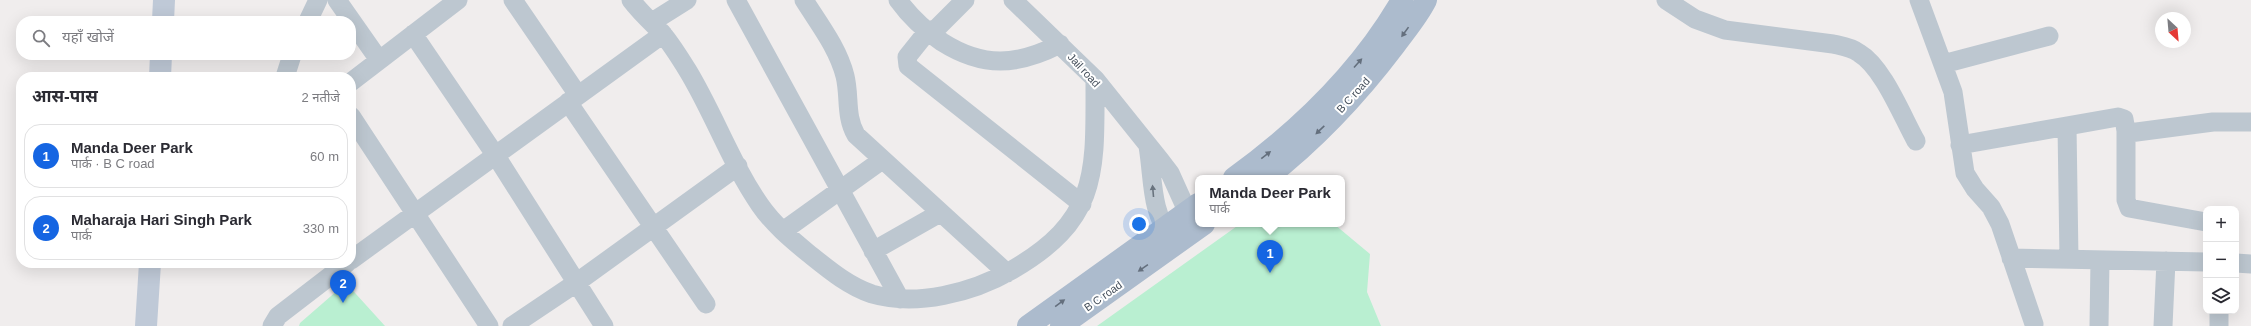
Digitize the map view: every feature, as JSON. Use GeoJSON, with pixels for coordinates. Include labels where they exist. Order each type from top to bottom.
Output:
{"type":"FeatureCollection","features":[{"type":"Feature","properties":{"kind":"main road"},"geometry":{"type":"LineString","coordinates":[[1238,175],[1282,142],[1338,85],[1367,52],[1402,0]]}},
{"type":"Feature","properties":{"kind":"main road","name":"B C road"},"geometry":{"type":"LineString","coordinates":[[1270,175],[1294,156],[1350,101],[1383,61],[1426,0]]}},
{"type":"Feature","properties":{"kind":"main road"},"geometry":{"type":"LineString","coordinates":[[1028,326],[1169,237],[1195,218]]}},
{"type":"Feature","properties":{"kind":"main road","name":"B C road"},"geometry":{"type":"LineString","coordinates":[[1061,326],[1169,237]]}},
{"type":"Feature","properties":{"kind":"street"},"geometry":{"type":"LineString","coordinates":[[162,16],[164,0]]}},
{"type":"Feature","properties":{"kind":"street"},"geometry":{"type":"LineString","coordinates":[[310,16],[318,0]]}},
{"type":"Feature","properties":{"kind":"street"},"geometry":{"type":"LineString","coordinates":[[337,0],[348,16]]}},
{"type":"Feature","properties":{"kind":"street"},"geometry":{"type":"LineString","coordinates":[[513,0],[653,226],[706,304]]}},
{"type":"Feature","properties":{"kind":"street"},"geometry":{"type":"LineString","coordinates":[[630,0],[672,46],[700,92],[760,205],[783,231],[828,269],[850,284],[871,293],[900,299],[940,296],[972,287],[1007,273],[1046,247],[1068,226],[1082,204],[1090,185],[1093,167],[1095,79]]}},
{"type":"Feature","properties":{"kind":"street"},"geometry":{"type":"LineString","coordinates":[[356,254],[496,156],[573,98],[657,28],[686,0]]}},
{"type":"Feature","properties":{"kind":"street"},"geometry":{"type":"LineString","coordinates":[[736,0],[900,299]]}},
{"type":"Feature","properties":{"kind":"street"},"geometry":{"type":"LineString","coordinates":[[804,0],[831,42],[842,67],[847,90],[848,116],[851,126],[863,143],[1007,273]]}},
{"type":"Feature","properties":{"kind":"street"},"geometry":{"type":"LineString","coordinates":[[898,0],[908,14],[927,32],[960,53],[989,61],[1022,60],[1038,55],[1060,44]]}},
{"type":"Feature","properties":{"kind":"street"},"geometry":{"type":"LineString","coordinates":[[965,0],[937,28],[927,32],[907,57],[906,63],[911,70],[1082,204]]}},
{"type":"Feature","properties":{"kind":"street","name":"Jail road"},"geometry":{"type":"LineString","coordinates":[[1013,0],[1095,79],[1170,173],[1195,215]]}},
{"type":"Feature","properties":{"kind":"street"},"geometry":{"type":"LineString","coordinates":[[1666,0],[1696,19],[1725,30],[1833,44],[1848,47],[1860,53],[1878,69],[1916,141]]}},
{"type":"Feature","properties":{"kind":"street"},"geometry":{"type":"LineString","coordinates":[[1919,0],[1953,92],[1965,173],[1975,190],[1991,207],[2034,324]]}},
{"type":"Feature","properties":{"kind":"street"},"geometry":{"type":"LineString","coordinates":[[356,78],[452,2]]}},
{"type":"Feature","properties":{"kind":"street"},"geometry":{"type":"LineString","coordinates":[[356,27],[379,60]]}},
{"type":"Feature","properties":{"kind":"street"},"geometry":{"type":"LineString","coordinates":[[413,34],[496,156],[604,326]]}},
{"type":"Feature","properties":{"kind":"street"},"geometry":{"type":"LineString","coordinates":[[1943,64],[2049,36]]}},
{"type":"Feature","properties":{"kind":"street"},"geometry":{"type":"LineString","coordinates":[[160,72],[161,60]]}},
{"type":"Feature","properties":{"kind":"street"},"geometry":{"type":"LineString","coordinates":[[287,72],[290,60]]}},
{"type":"Feature","properties":{"kind":"street"},"geometry":{"type":"LineString","coordinates":[[1960,145],[2121,117],[2126,131],[2126,200],[2129,208],[2203,221]]}},
{"type":"Feature","properties":{"kind":"street"},"geometry":{"type":"LineString","coordinates":[[2126,131],[2133,133],[2213,122],[2251,122]]}},
{"type":"Feature","properties":{"kind":"street"},"geometry":{"type":"LineString","coordinates":[[356,123],[416,212],[489,326]]}},
{"type":"Feature","properties":{"kind":"street"},"geometry":{"type":"LineString","coordinates":[[2067,126],[2069,259]]}},
{"type":"Feature","properties":{"kind":"street"},"geometry":{"type":"LineString","coordinates":[[1148,146],[1154,203],[1169,237]]}},
{"type":"Feature","properties":{"kind":"street"},"geometry":{"type":"LineString","coordinates":[[783,231],[882,160]]}},
{"type":"Feature","properties":{"kind":"street"},"geometry":{"type":"LineString","coordinates":[[512,326],[576,283],[738,166]]}},
{"type":"Feature","properties":{"kind":"street"},"geometry":{"type":"LineString","coordinates":[[873,251],[940,213]]}},
{"type":"Feature","properties":{"kind":"street"},"geometry":{"type":"LineString","coordinates":[[2011,258],[2203,262]]}},
{"type":"Feature","properties":{"kind":"street"},"geometry":{"type":"LineString","coordinates":[[2099,326],[2100,260]]}},
{"type":"Feature","properties":{"kind":"street"},"geometry":{"type":"LineString","coordinates":[[2163,326],[2166,261]]}},
{"type":"Feature","properties":{"kind":"street"},"geometry":{"type":"LineString","coordinates":[[2239,263],[2251,264]]}},
{"type":"Feature","properties":{"kind":"street"},"geometry":{"type":"LineString","coordinates":[[146,326],[150,268]]}},
{"type":"Feature","properties":{"kind":"street"},"geometry":{"type":"LineString","coordinates":[[272,326],[278,316],[337,268]]}},
{"type":"Feature","properties":{"kind":"street"},"geometry":{"type":"LineString","coordinates":[[2219,326],[2220,314]]}},
{"type":"Feature","properties":{"kind":"green space"},"geometry":{"type":"Polygon","coordinates":[[[1236,227],[1338,227],[1370,254],[1367,292],[1381,326],[1097,326],[1236,227]]]}},
{"type":"Feature","properties":{"kind":"green space"},"geometry":{"type":"Polygon","coordinates":[[[346,283],[385,326],[299,326],[300,323],[346,283]]]}},
{"type":"Feature","properties":{"kind":"place","name":"Manda Deer Park"},"geometry":{"type":"Point","coordinates":[1270,273]}},
{"type":"Feature","properties":{"kind":"place","name":"Maharaja Hari Singh Park"},"geometry":{"type":"Point","coordinates":[343,303]}}]}
